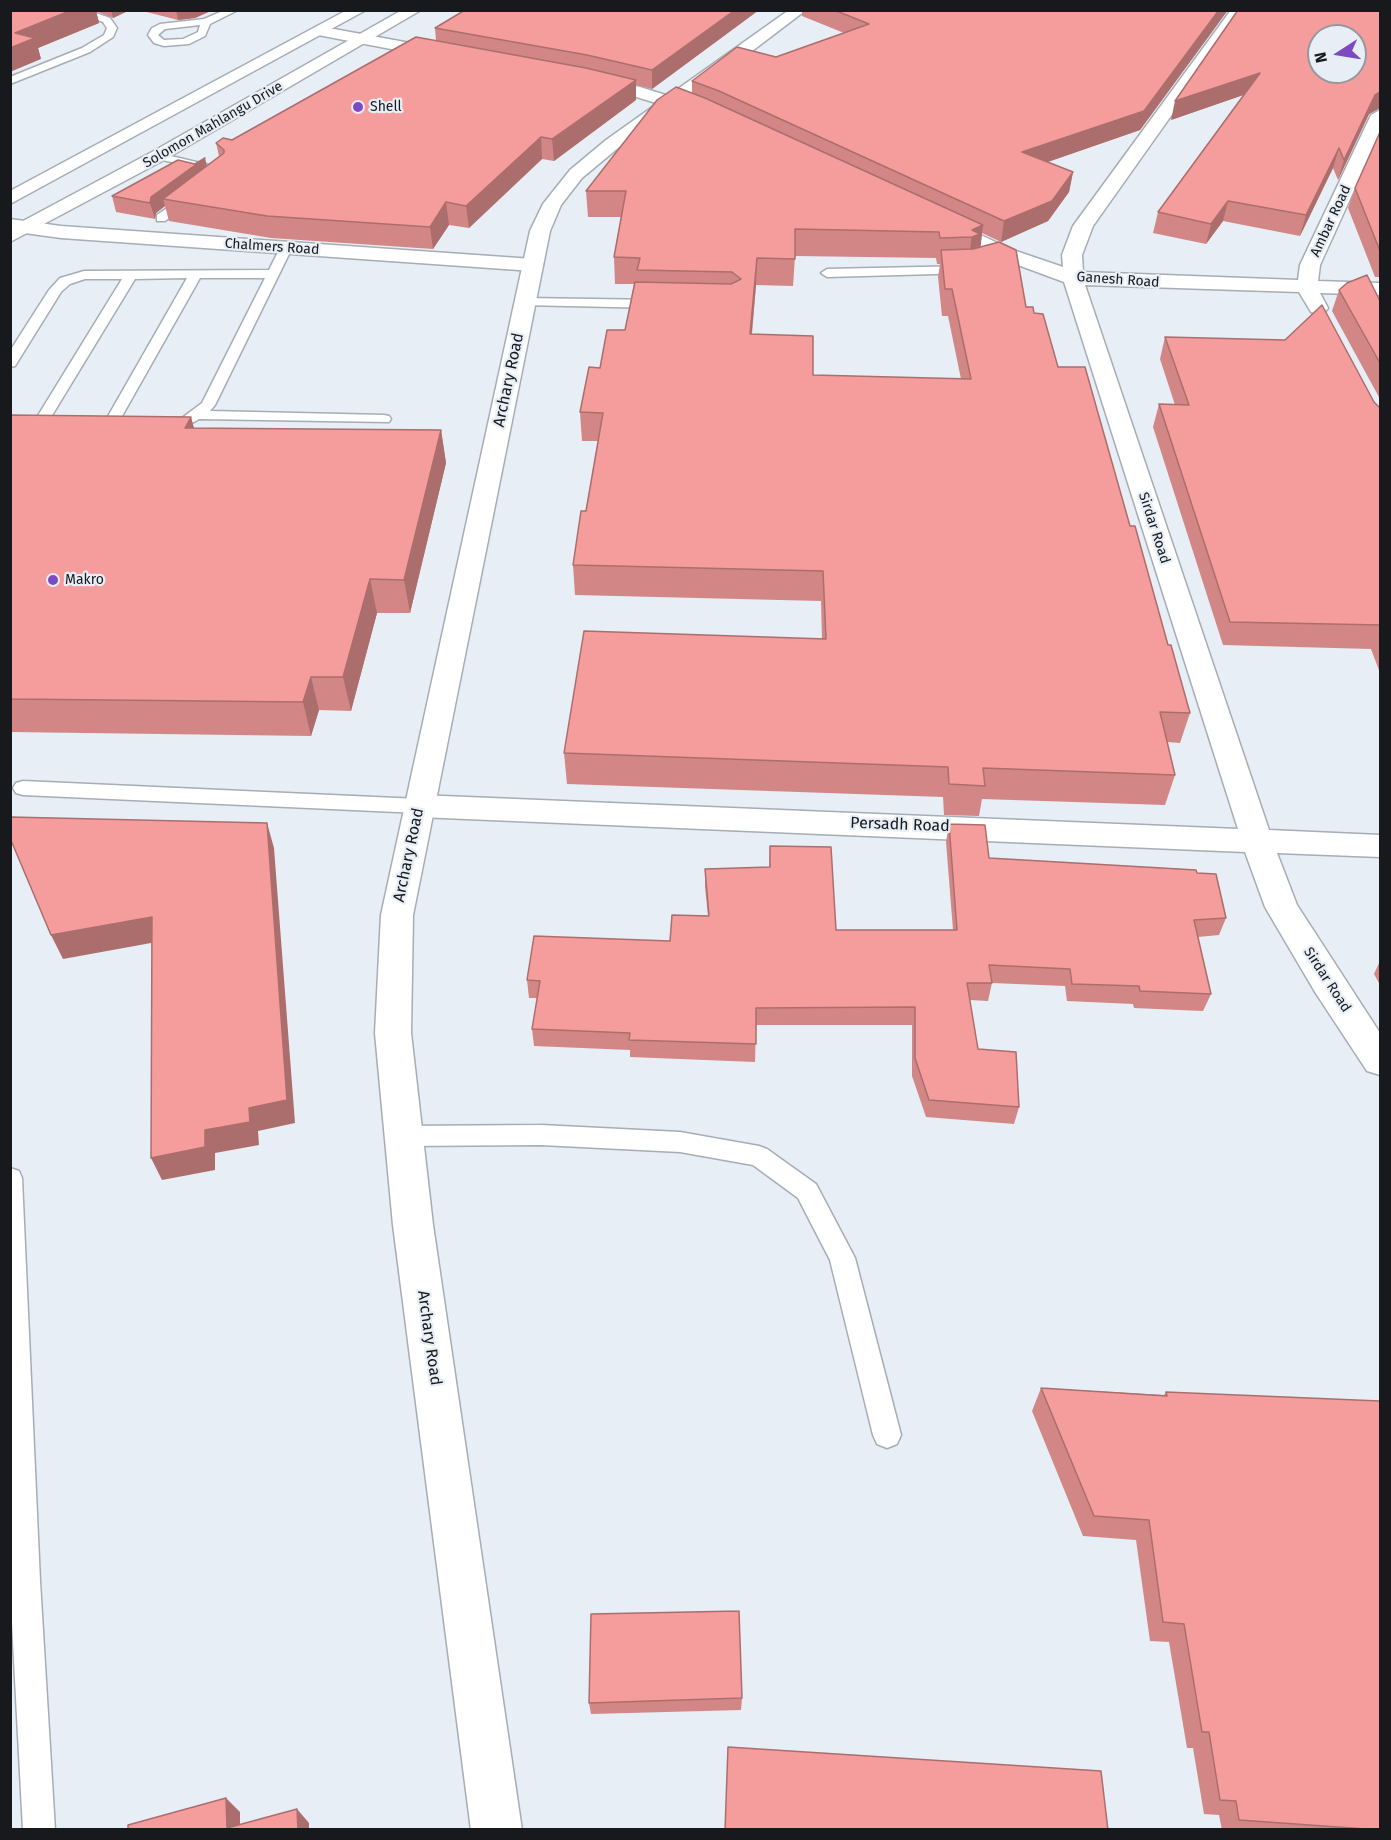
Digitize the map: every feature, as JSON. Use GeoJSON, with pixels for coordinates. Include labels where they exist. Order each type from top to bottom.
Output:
{"type":"FeatureCollection","features":[{"type":"Feature","properties":{"kind":"street","name":"Solomon Mahlangu Drive"},"geometry":{"type":"LineString","coordinates":[[10,200],[323,32],[359,10]]}},
{"type":"Feature","properties":{"kind":"street","name":"Solomon Mahlangu Drive"},"geometry":{"type":"LineString","coordinates":[[16,230],[159,156],[414,10]]}},
{"type":"Feature","properties":{"kind":"street","name":"Archary Road"},"geometry":{"type":"LineString","coordinates":[[497,1830],[413,1225],[393,1033],[397,915],[540,231],[552,204],[576,174],[612,144],[674,102],[799,10]]}},
{"type":"Feature","properties":{"kind":"street","name":"Sirdar Road"},"geometry":{"type":"LineString","coordinates":[[1239,10],[1083,226],[1072,255],[1073,278],[1281,907],[1327,983],[1380,1061]]}},
{"type":"Feature","properties":{"kind":"street"},"geometry":{"type":"LineString","coordinates":[[323,32],[462,58]]}},
{"type":"Feature","properties":{"kind":"street"},"geometry":{"type":"LineString","coordinates":[[579,79],[674,102],[722,121]]}},
{"type":"Feature","properties":{"kind":"street","name":"Ambar Road"},"geometry":{"type":"LineString","coordinates":[[1308,288],[1310,265],[1380,115]]}},
{"type":"Feature","properties":{"kind":"street","name":"Ganesh Road"},"geometry":{"type":"LineString","coordinates":[[923,215],[1001,257],[1073,278],[1380,289]]}},
{"type":"Feature","properties":{"kind":"street","name":"Chalmers Road"},"geometry":{"type":"LineString","coordinates":[[16,230],[533,265]]}},
{"type":"Feature","properties":{"kind":"street"},"geometry":{"type":"LineString","coordinates":[[1308,288],[1330,330]]}},
{"type":"Feature","properties":{"kind":"street","name":"Persadh Road"},"geometry":{"type":"LineString","coordinates":[[419,806],[1380,846]]}},
{"type":"Feature","properties":{"kind":"lane"},"geometry":{"type":"LineString","coordinates":[[10,81],[86,50],[108,37],[112,28],[107,20],[76,10]]}},
{"type":"Feature","properties":{"kind":"lane"},"geometry":{"type":"LineString","coordinates":[[207,22],[202,34],[185,42],[164,43],[154,38],[155,30],[163,26],[207,22],[234,10]]}},
{"type":"Feature","properties":{"kind":"lane"},"geometry":{"type":"LineString","coordinates":[[159,156],[217,170]]}},
{"type":"Feature","properties":{"kind":"lane"},"geometry":{"type":"LineString","coordinates":[[161,218],[199,191]]}},
{"type":"Feature","properties":{"kind":"lane"},"geometry":{"type":"LineString","coordinates":[[154,426],[187,422],[199,415],[208,405],[286,248]]}},
{"type":"Feature","properties":{"kind":"lane"},"geometry":{"type":"LineString","coordinates":[[827,273],[978,269]]}},
{"type":"Feature","properties":{"kind":"lane"},"geometry":{"type":"LineString","coordinates":[[132,425],[104,425],[196,274]]}},
{"type":"Feature","properties":{"kind":"lane"},"geometry":{"type":"LineString","coordinates":[[10,363],[56,290],[65,281],[84,275],[273,274]]}},
{"type":"Feature","properties":{"kind":"lane"},"geometry":{"type":"LineString","coordinates":[[42,422],[131,275]]}},
{"type":"Feature","properties":{"kind":"lane"},"geometry":{"type":"LineString","coordinates":[[526,302],[674,304]]}},
{"type":"Feature","properties":{"kind":"lane"},"geometry":{"type":"LineString","coordinates":[[199,415],[384,419]]}},
{"type":"Feature","properties":{"kind":"lane"},"geometry":{"type":"LineString","coordinates":[[23,789],[419,806]]}},
{"type":"Feature","properties":{"kind":"lane"},"geometry":{"type":"LineString","coordinates":[[404,1136],[541,1135],[680,1142],[759,1156],[807,1191],[842,1258],[888,1435]]}},
{"type":"Feature","properties":{"kind":"lane"},"geometry":{"type":"LineString","coordinates":[[10,1178],[25,1581],[39,1830]]}},
{"type":"Feature","properties":{"kind":"building"},"geometry":{"type":"Polygon","coordinates":[[[10,10],[72,10],[15,33],[35,38],[10,48],[10,10]]]}},
{"type":"Feature","properties":{"kind":"building"},"geometry":{"type":"Polygon","coordinates":[[[465,10],[735,10],[652,70],[587,55],[435,28],[465,10]]]}},
{"type":"Feature","properties":{"kind":"building"},"geometry":{"type":"Polygon","coordinates":[[[834,10],[1219,10],[1144,111],[1022,152],[1073,172],[1052,201],[1004,221],[719,91],[692,81],[737,47],[776,57],[869,24],[834,10]]]}},
{"type":"Feature","properties":{"kind":"building"},"geometry":{"type":"Polygon","coordinates":[[[1238,10],[1380,10],[1380,92],[1375,95],[1344,160],[1339,148],[1306,215],[1228,201],[1211,224],[1158,212],[1260,73],[1175,101],[1238,10]]]}},
{"type":"Feature","properties":{"kind":"building"},"geometry":{"type":"Polygon","coordinates":[[[416,37],[586,68],[636,80],[552,139],[541,137],[466,206],[446,202],[430,227],[267,216],[163,199],[224,153],[224,150],[216,143],[223,138],[232,140],[416,37]]]}},
{"type":"Feature","properties":{"kind":"building"},"geometry":{"type":"Polygon","coordinates":[[[676,87],[705,98],[983,225],[972,230],[980,234],[972,237],[940,238],[939,232],[795,229],[795,259],[757,258],[750,334],[813,336],[813,375],[971,379],[952,289],[945,289],[941,250],[973,249],[999,242],[1016,250],[1026,307],[1033,307],[1034,313],[1043,314],[1058,367],[1085,367],[1130,526],[1135,526],[1168,645],[1171,645],[1190,713],[1160,712],[1175,775],[983,768],[985,786],[949,784],[948,767],[564,753],[584,631],[826,639],[823,571],[573,565],[581,511],[586,511],[603,413],[580,412],[589,367],[600,368],[607,330],[625,330],[635,282],[731,284],[741,279],[732,272],[637,270],[640,258],[614,257],[626,191],[586,191],[657,100],[676,87]]]}},
{"type":"Feature","properties":{"kind":"building"},"geometry":{"type":"Polygon","coordinates":[[[1380,132],[1380,251],[1355,188],[1380,132]]]}},
{"type":"Feature","properties":{"kind":"building"},"geometry":{"type":"Polygon","coordinates":[[[205,158],[151,197],[150,203],[112,196],[178,160],[195,164],[205,158]]]}},
{"type":"Feature","properties":{"kind":"building"},"geometry":{"type":"Polygon","coordinates":[[[1367,275],[1380,301],[1380,363],[1339,290],[1347,283],[1367,275]]]}},
{"type":"Feature","properties":{"kind":"building"},"geometry":{"type":"Polygon","coordinates":[[[1322,305],[1374,402],[1380,408],[1380,625],[1230,622],[1159,404],[1189,405],[1165,337],[1285,340],[1322,305]]]}},
{"type":"Feature","properties":{"kind":"building"},"geometry":{"type":"Polygon","coordinates":[[[10,415],[191,417],[185,428],[441,430],[404,580],[370,579],[343,677],[311,677],[303,702],[10,699],[10,415]]]}},
{"type":"Feature","properties":{"kind":"building"},"geometry":{"type":"Polygon","coordinates":[[[10,817],[267,823],[287,1100],[249,1108],[250,1122],[205,1130],[205,1147],[151,1158],[152,917],[51,935],[10,838],[10,817]]]}},
{"type":"Feature","properties":{"kind":"building"},"geometry":{"type":"Polygon","coordinates":[[[949,824],[985,825],[989,858],[1196,870],[1197,873],[1216,874],[1226,918],[1194,920],[1211,994],[1140,991],[1139,986],[1072,984],[1070,969],[989,965],[992,983],[967,983],[978,1049],[1016,1052],[1019,1107],[929,1100],[915,1058],[915,1007],[756,1008],[756,1044],[629,1040],[630,1033],[532,1029],[540,981],[527,980],[534,936],[670,941],[672,915],[709,916],[705,869],[770,867],[770,846],[831,847],[836,930],[957,930],[949,824]]]}},
{"type":"Feature","properties":{"kind":"building"},"geometry":{"type":"Polygon","coordinates":[[[1041,1388],[1167,1396],[1166,1392],[1380,1401],[1380,1830],[1239,1820],[1236,1801],[1220,1800],[1209,1732],[1202,1732],[1184,1624],[1163,1622],[1149,1520],[1094,1516],[1041,1388]]]}},
{"type":"Feature","properties":{"kind":"building"},"geometry":{"type":"Polygon","coordinates":[[[739,1611],[742,1698],[589,1703],[591,1614],[739,1611]]]}},
{"type":"Feature","properties":{"kind":"building"},"geometry":{"type":"Polygon","coordinates":[[[728,1747],[1101,1771],[1108,1830],[725,1830],[728,1747]]]}},
{"type":"Feature","properties":{"kind":"building"},"geometry":{"type":"Polygon","coordinates":[[[226,1798],[227,1828],[297,1809],[298,1830],[128,1830],[128,1825],[226,1798]]]}},
{"type":"Feature","properties":{"kind":"place","name":"Shell"},"geometry":{"type":"Point","coordinates":[358,107]}},
{"type":"Feature","properties":{"kind":"place","name":"Makro"},"geometry":{"type":"Point","coordinates":[53,580]}}]}
